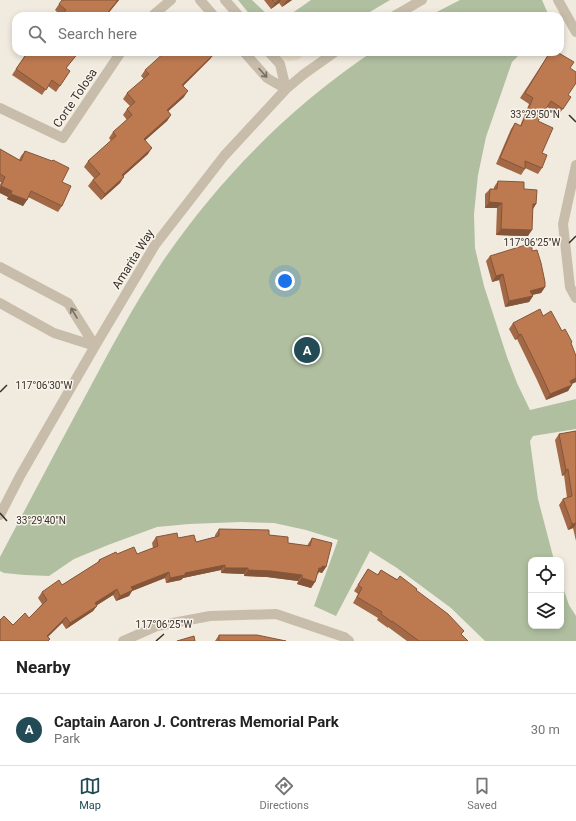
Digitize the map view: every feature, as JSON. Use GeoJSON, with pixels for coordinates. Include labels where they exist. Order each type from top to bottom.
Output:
{"type":"FeatureCollection","features":[{"type":"Feature","properties":{"kind":"street"},"geometry":{"type":"LineString","coordinates":[[157,12],[171,0]]}},
{"type":"Feature","properties":{"kind":"street"},"geometry":{"type":"LineString","coordinates":[[200,0],[210,12]]}},
{"type":"Feature","properties":{"kind":"street"},"geometry":{"type":"LineString","coordinates":[[225,0],[236,12]]}},
{"type":"Feature","properties":{"kind":"street"},"geometry":{"type":"LineString","coordinates":[[401,12],[422,0]]}},
{"type":"Feature","properties":{"kind":"street"},"geometry":{"type":"LineString","coordinates":[[558,0],[576,32]]}},
{"type":"Feature","properties":{"kind":"street","name":"Corte Tolosa"},"geometry":{"type":"LineString","coordinates":[[0,108],[63,138],[118,56]]}},
{"type":"Feature","properties":{"kind":"street"},"geometry":{"type":"LineString","coordinates":[[248,56],[267,78],[286,89]]}},
{"type":"Feature","properties":{"kind":"street"},"geometry":{"type":"LineString","coordinates":[[273,56],[280,64],[286,89]]}},
{"type":"Feature","properties":{"kind":"street","name":"Amarita Way"},"geometry":{"type":"LineString","coordinates":[[0,516],[20,476],[94,346],[155,245],[224,156],[286,89],[329,56]]}},
{"type":"Feature","properties":{"kind":"street"},"geometry":{"type":"LineString","coordinates":[[576,165],[563,224],[570,287],[576,298]]}},
{"type":"Feature","properties":{"kind":"street"},"geometry":{"type":"LineString","coordinates":[[0,267],[68,303],[94,346]]}},
{"type":"Feature","properties":{"kind":"street"},"geometry":{"type":"LineString","coordinates":[[0,303],[54,333],[94,346]]}},
{"type":"Feature","properties":{"kind":"street"},"geometry":{"type":"LineString","coordinates":[[123,641],[157,626],[210,616],[276,614],[344,636],[349,641]]}},
{"type":"Feature","properties":{"kind":"green space"},"geometry":{"type":"Polygon","coordinates":[[[238,0],[252,0],[265,12],[248,12],[238,0]]]}},
{"type":"Feature","properties":{"kind":"green space"},"geometry":{"type":"Polygon","coordinates":[[[311,0],[390,0],[370,12],[294,12],[311,0]]]}},
{"type":"Feature","properties":{"kind":"green space"},"geometry":{"type":"Polygon","coordinates":[[[460,0],[542,0],[547,12],[437,12],[460,0]]]}},
{"type":"Feature","properties":{"kind":"green space"},"geometry":{"type":"Polygon","coordinates":[[[366,56],[518,56],[512,62],[486,137],[478,175],[474,214],[475,248],[484,286],[507,357],[530,410],[576,399],[576,429],[533,436],[530,441],[538,499],[553,557],[528,557],[528,629],[564,629],[564,591],[569,605],[576,616],[576,641],[485,641],[451,608],[397,568],[370,551],[336,616],[314,606],[338,540],[306,530],[274,523],[241,522],[157,527],[74,559],[49,576],[4,573],[0,571],[0,557],[114,343],[163,261],[208,201],[232,173],[258,146],[313,96],[366,56]]]}},
{"type":"Feature","properties":{"kind":"shaded area"},"geometry":{"type":"Polygon","coordinates":[[[279,56],[302,57],[298,60],[288,61],[279,56]]]}},
{"type":"Feature","properties":{"kind":"building"},"geometry":{"type":"Polygon","coordinates":[[[62,0],[118,0],[108,12],[64,12],[66,10],[59,4],[62,0]]]}},
{"type":"Feature","properties":{"kind":"building"},"geometry":{"type":"Polygon","coordinates":[[[272,0],[279,0],[275,3],[272,0]]]}},
{"type":"Feature","properties":{"kind":"building"},"geometry":{"type":"Polygon","coordinates":[[[25,56],[76,56],[66,68],[70,71],[60,86],[52,80],[46,90],[16,69],[25,56]]]}},
{"type":"Feature","properties":{"kind":"building"},"geometry":{"type":"Polygon","coordinates":[[[161,56],[212,56],[182,85],[188,91],[167,110],[171,115],[144,139],[152,148],[122,175],[124,177],[105,194],[93,180],[100,174],[88,161],[116,136],[113,132],[132,115],[127,109],[135,102],[127,93],[149,74],[145,70],[161,56]]]}},
{"type":"Feature","properties":{"kind":"building"},"geometry":{"type":"Polygon","coordinates":[[[548,56],[564,56],[574,62],[570,68],[576,72],[576,83],[568,95],[571,97],[563,109],[551,101],[538,121],[553,128],[542,153],[547,155],[542,168],[525,161],[525,169],[500,158],[515,123],[521,126],[533,98],[525,93],[548,56]]]}},
{"type":"Feature","properties":{"kind":"building"},"geometry":{"type":"Polygon","coordinates":[[[0,149],[21,161],[25,151],[52,161],[53,160],[69,168],[62,182],[71,186],[62,206],[31,191],[27,200],[11,194],[12,191],[1,186],[5,177],[0,174],[0,149]]]}},
{"type":"Feature","properties":{"kind":"building"},"geometry":{"type":"Polygon","coordinates":[[[498,181],[524,182],[524,189],[537,190],[536,204],[533,204],[532,230],[501,229],[502,203],[489,202],[490,189],[497,189],[498,181]]]}},
{"type":"Feature","properties":{"kind":"building"},"geometry":{"type":"Polygon","coordinates":[[[532,243],[532,251],[537,250],[541,263],[545,287],[530,291],[533,296],[509,301],[503,274],[496,276],[490,256],[532,243]]]}},
{"type":"Feature","properties":{"kind":"building"},"geometry":{"type":"Polygon","coordinates":[[[540,309],[543,316],[551,311],[562,331],[565,329],[572,342],[571,343],[576,356],[576,378],[570,381],[572,385],[550,394],[521,334],[519,335],[513,323],[540,309]]]}},
{"type":"Feature","properties":{"kind":"building"},"geometry":{"type":"Polygon","coordinates":[[[576,431],[576,523],[572,524],[563,499],[572,496],[568,469],[566,470],[559,434],[576,431]]]}},
{"type":"Feature","properties":{"kind":"building"},"geometry":{"type":"Polygon","coordinates":[[[219,529],[269,530],[269,535],[288,537],[288,543],[310,546],[312,538],[332,543],[326,567],[322,566],[322,568],[319,568],[315,582],[302,578],[302,575],[248,570],[248,568],[225,568],[225,565],[185,573],[185,575],[170,578],[169,572],[131,587],[133,590],[120,596],[117,589],[95,603],[97,606],[70,623],[66,617],[47,636],[50,639],[48,641],[0,641],[0,620],[4,616],[13,625],[25,613],[29,618],[47,600],[42,592],[59,580],[62,585],[100,561],[99,560],[116,552],[117,554],[134,547],[137,554],[158,546],[156,537],[177,533],[178,538],[194,535],[196,542],[219,536],[219,529]]]}},
{"type":"Feature","properties":{"kind":"building"},"geometry":{"type":"Polygon","coordinates":[[[368,569],[378,575],[381,570],[397,580],[400,576],[448,614],[464,631],[461,634],[468,641],[419,641],[381,614],[382,612],[357,597],[362,588],[358,585],[368,569]]]}},
{"type":"Feature","properties":{"kind":"building"},"geometry":{"type":"Polygon","coordinates":[[[219,635],[257,635],[286,641],[219,641],[219,635]]]}},
{"type":"Feature","properties":{"kind":"building"},"geometry":{"type":"Polygon","coordinates":[[[194,636],[195,641],[177,641],[194,636]]]}},
{"type":"Feature","properties":{"kind":"place","name":"Captain Aaron J. Contreras Memorial Park"},"geometry":{"type":"Point","coordinates":[307,350]}}]}
